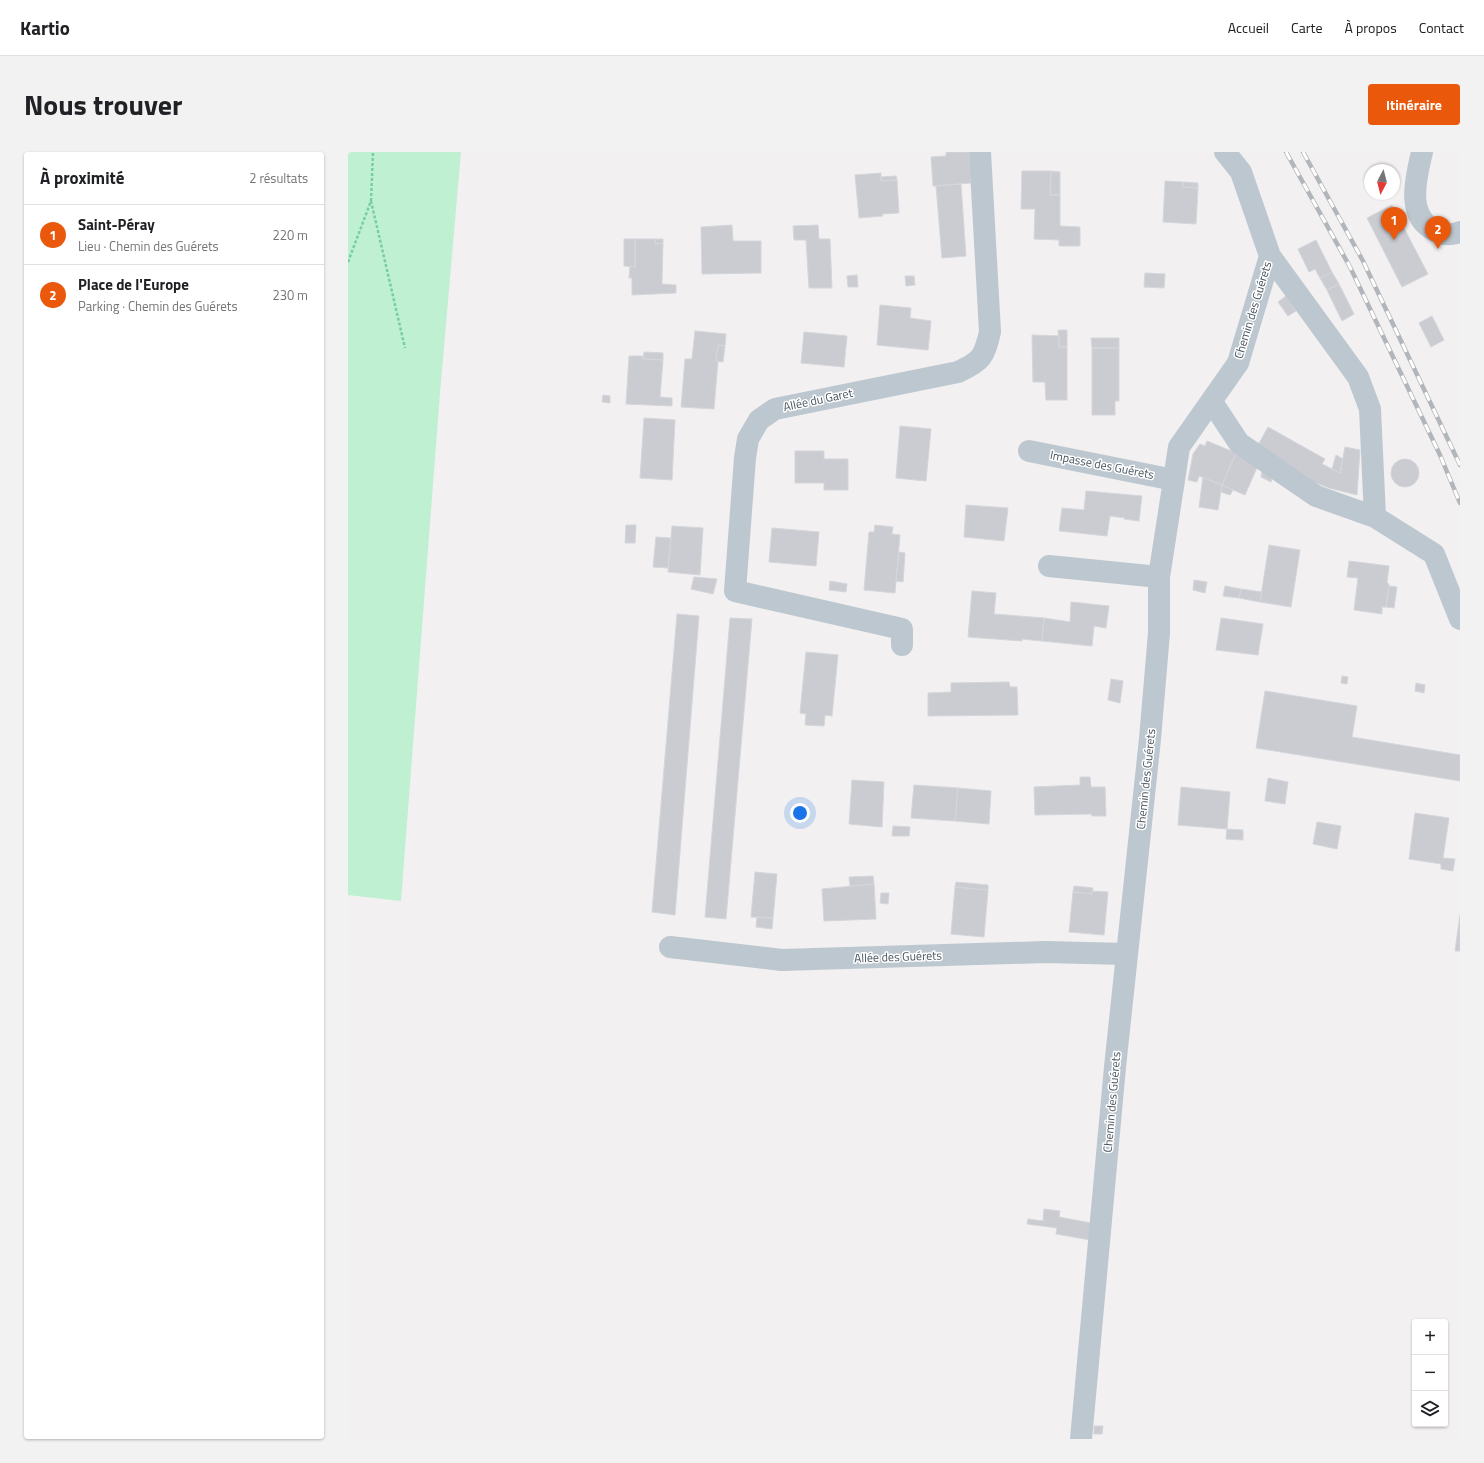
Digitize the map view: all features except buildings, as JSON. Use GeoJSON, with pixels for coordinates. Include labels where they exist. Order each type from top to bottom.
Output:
{"type":"FeatureCollection","features":[{"type":"Feature","properties":{"kind":"street","name":"Allée du Garet"},"geometry":{"type":"LineString","coordinates":[[902,645],[902,629],[736,591],[745,458],[748,439],[759,420],[775,409],[958,372],[972,365],[985,352],[990,332],[980,152]]}},
{"type":"Feature","properties":{"kind":"street","name":"Chemin des Guérets"},"geometry":{"type":"LineString","coordinates":[[1081,1439],[1115,1067],[1151,731],[1159,634],[1159,577],[1174,480],[1180,447],[1238,363],[1270,256],[1241,172],[1225,152]]}},
{"type":"Feature","properties":{"kind":"street"},"geometry":{"type":"LineString","coordinates":[[1422,152],[1415,183],[1415,200],[1420,216],[1429,228],[1442,234],[1460,232]]}},
{"type":"Feature","properties":{"kind":"street"},"geometry":{"type":"LineString","coordinates":[[1270,256],[1358,377],[1370,409],[1375,517]]}},
{"type":"Feature","properties":{"kind":"street"},"geometry":{"type":"LineString","coordinates":[[1212,402],[1239,443],[1316,496],[1375,517],[1434,554],[1460,619]]}},
{"type":"Feature","properties":{"kind":"street","name":"Impasse des Guérets"},"geometry":{"type":"LineString","coordinates":[[1029,450],[1174,480]]}},
{"type":"Feature","properties":{"kind":"street"},"geometry":{"type":"LineString","coordinates":[[1049,566],[1159,577]]}},
{"type":"Feature","properties":{"kind":"street","name":"Allée des Guérets"},"geometry":{"type":"LineString","coordinates":[[670,947],[782,960],[1045,952],[1127,954]]}},
{"type":"Feature","properties":{"kind":"path"},"geometry":{"type":"LineString","coordinates":[[373,152],[371,201],[405,348]]}},
{"type":"Feature","properties":{"kind":"path"},"geometry":{"type":"LineString","coordinates":[[348,262],[371,201]]}},
{"type":"Feature","properties":{"kind":"green space"},"geometry":{"type":"Polygon","coordinates":[[[348,152],[461,152],[440,393],[401,901],[348,895],[348,152]]]}},
{"type":"Feature","properties":{"kind":"railway"},"geometry":{"type":"LineString","coordinates":[[1286,152],[1350,267],[1440,455],[1460,503]]}},
{"type":"Feature","properties":{"kind":"railway"},"geometry":{"type":"LineString","coordinates":[[1303,152],[1363,261],[1460,465]]}},
{"type":"Feature","properties":{"kind":"place","name":"Saint-Péray"},"geometry":{"type":"Point","coordinates":[1394,240]}},
{"type":"Feature","properties":{"kind":"place","name":"Place de l'Europe"},"geometry":{"type":"Point","coordinates":[1438,249]}}]}
